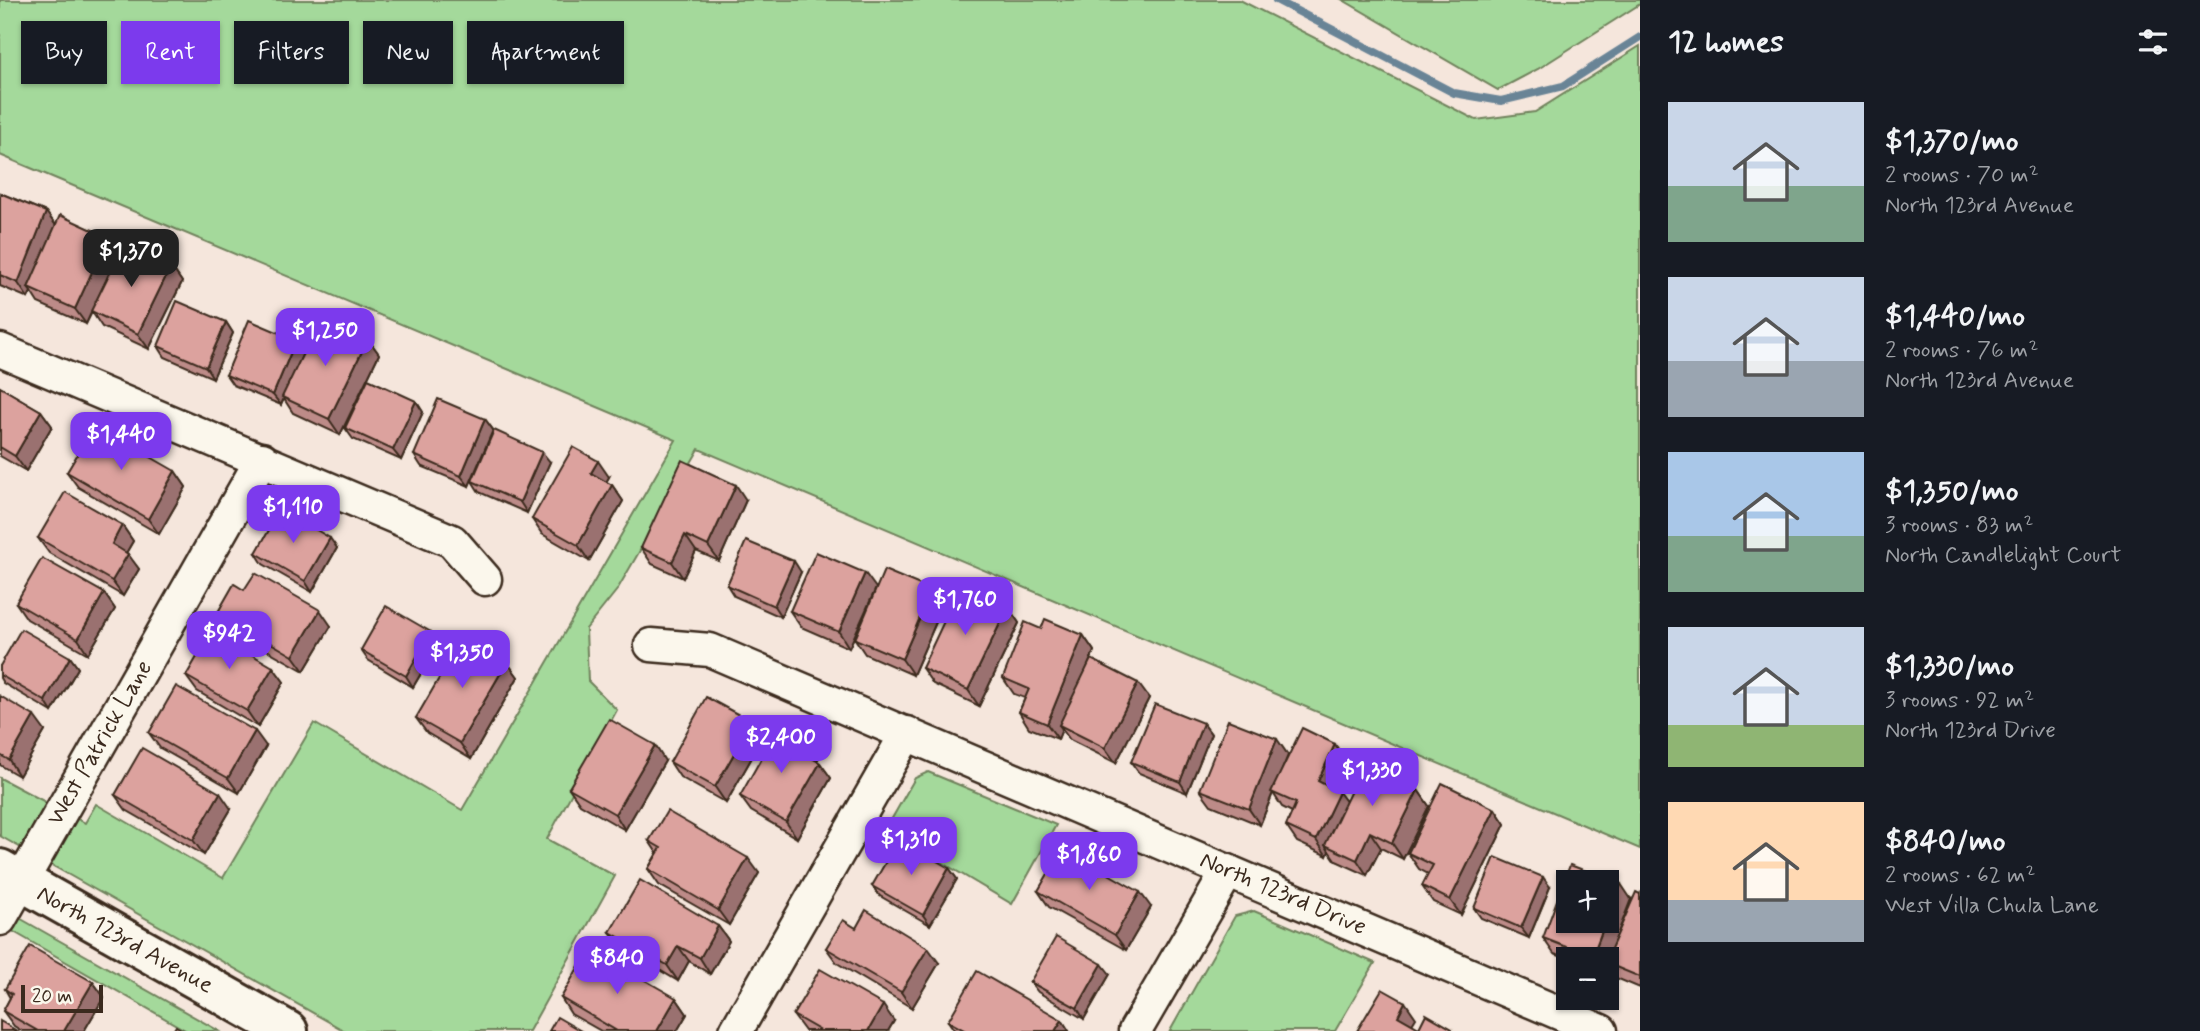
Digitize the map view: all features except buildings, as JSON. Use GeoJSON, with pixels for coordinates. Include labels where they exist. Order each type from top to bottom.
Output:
{"type":"FeatureCollection","features":[{"type":"Feature","properties":{"kind":"street"},"geometry":{"type":"LineString","coordinates":[[0,350],[452,541],[485,579]]}},
{"type":"Feature","properties":{"kind":"street","name":"West Patrick Lane"},"geometry":{"type":"LineString","coordinates":[[0,919],[11,875],[262,459]]}},
{"type":"Feature","properties":{"kind":"street","name":"North 123rd Drive"},"geometry":{"type":"LineString","coordinates":[[651,645],[710,650],[1228,871],[1547,1020],[1601,1031]]}},
{"type":"Feature","properties":{"kind":"street"},"geometry":{"type":"LineString","coordinates":[[736,1031],[907,733]]}},
{"type":"Feature","properties":{"kind":"street"},"geometry":{"type":"LineString","coordinates":[[1135,1031],[1228,871]]}},
{"type":"Feature","properties":{"kind":"street","name":"North 123rd Avenue"},"geometry":{"type":"LineString","coordinates":[[11,875],[288,1031]]}},
{"type":"Feature","properties":{"kind":"green space"},"geometry":{"type":"Polygon","coordinates":[[[0,0],[1240,0],[1476,120],[1535,112],[1640,46],[1640,849],[699,449],[617,590],[586,629],[588,681],[617,710],[547,839],[615,876],[529,1031],[345,1031],[0,836],[0,778],[85,823],[96,804],[223,878],[314,723],[462,810],[676,440],[0,155],[0,0]]]}},
{"type":"Feature","properties":{"kind":"green space"},"geometry":{"type":"Polygon","coordinates":[[[1343,0],[1640,0],[1640,4],[1538,69],[1498,90],[1343,0]]]}},
{"type":"Feature","properties":{"kind":"green space"},"geometry":{"type":"Polygon","coordinates":[[[928,772],[1056,825],[1012,904],[886,829],[915,778],[928,772]]]}},
{"type":"Feature","properties":{"kind":"green space"},"geometry":{"type":"Polygon","coordinates":[[[0,907],[219,1031],[187,1031],[0,924],[0,907]]]}},
{"type":"Feature","properties":{"kind":"green space"},"geometry":{"type":"Polygon","coordinates":[[[1254,911],[1375,963],[1335,1031],[1170,1031],[1235,916],[1254,911]]]}},
{"type":"Feature","properties":{"kind":"waterway"},"geometry":{"type":"LineString","coordinates":[[1276,0],[1454,93],[1501,101],[1563,86],[1640,37]]}}]}
